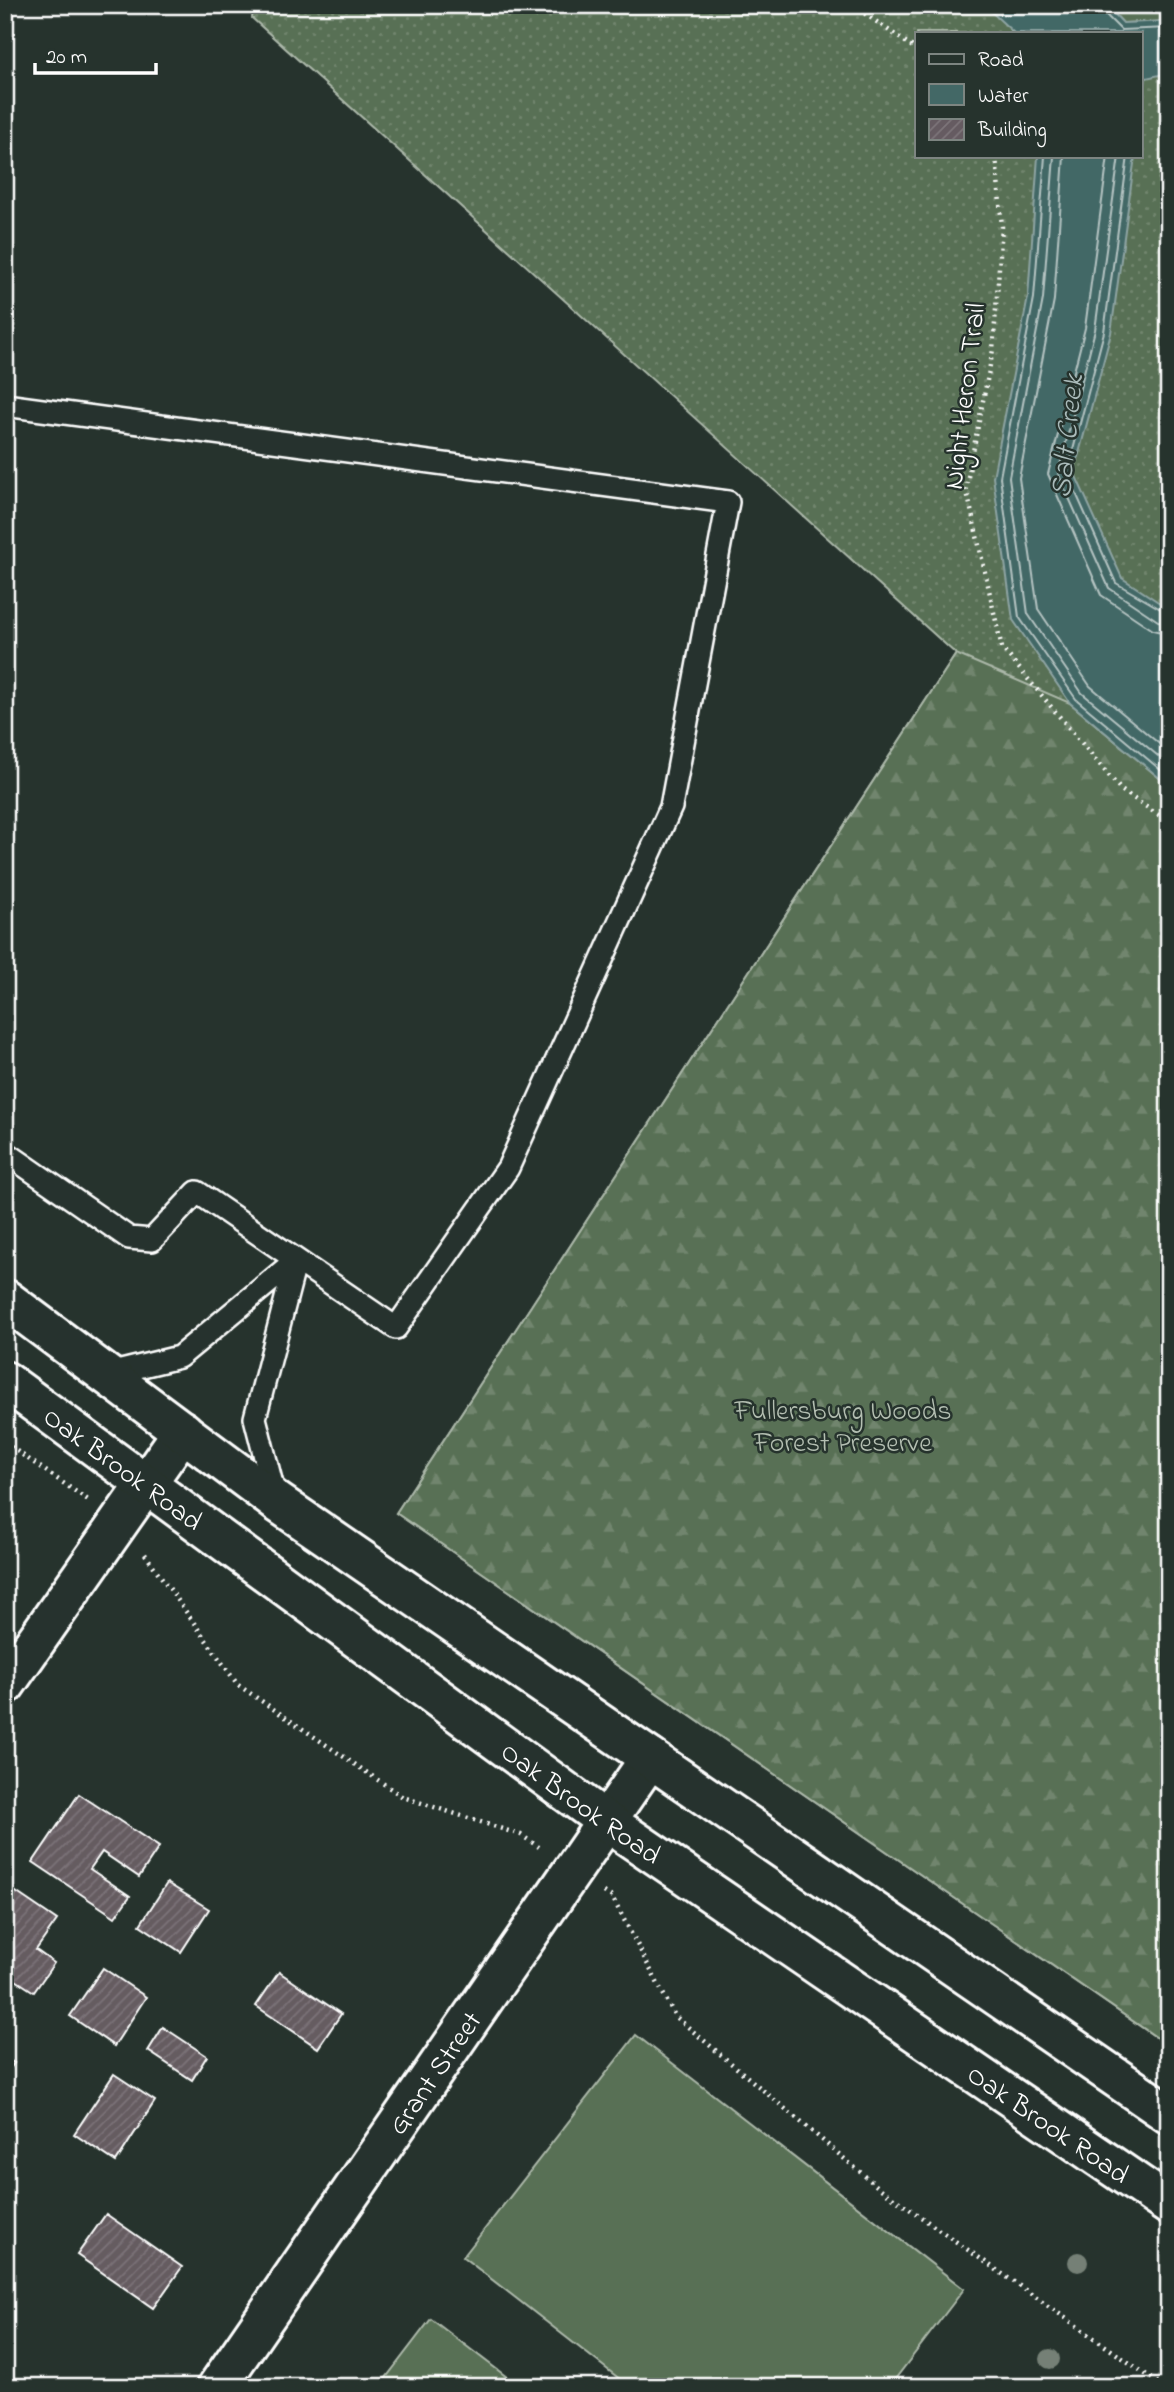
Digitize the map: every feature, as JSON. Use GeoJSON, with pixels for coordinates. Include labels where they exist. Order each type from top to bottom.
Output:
{"type":"FeatureCollection","features":[{"type":"Feature","properties":{"kind":"main road"},"geometry":{"type":"LineString","coordinates":[[5,1299],[277,1502],[1169,2113]]}},
{"type":"Feature","properties":{"kind":"main road","name":"Oak Brook Road"},"geometry":{"type":"LineString","coordinates":[[5,1381],[606,1821],[1169,2205]]}},
{"type":"Feature","properties":{"kind":"main road"},"geometry":{"type":"LineString","coordinates":[[5,1685],[183,1431]]}},
{"type":"Feature","properties":{"kind":"main road","name":"Grant Street"},"geometry":{"type":"LineString","coordinates":[[217,2387],[650,1758]]}},
{"type":"Feature","properties":{"kind":"lane"},"geometry":{"type":"LineString","coordinates":[[5,405],[728,502],[671,807],[508,1168],[396,1328],[197,1192],[152,1240],[130,1238],[5,1152]]}},
{"type":"Feature","properties":{"kind":"lane"},"geometry":{"type":"LineString","coordinates":[[109,1374],[179,1357],[296,1260]]}},
{"type":"Feature","properties":{"kind":"lane"},"geometry":{"type":"LineString","coordinates":[[277,1502],[255,1418],[296,1260]]}},
{"type":"Feature","properties":{"kind":"path"},"geometry":{"type":"LineString","coordinates":[[838,5],[861,11],[915,49]]}},
{"type":"Feature","properties":{"kind":"path","name":"Night Heron Trail"},"geometry":{"type":"LineString","coordinates":[[996,158],[1002,227],[993,350],[967,487],[1002,648],[1121,790],[1169,822]]}},
{"type":"Feature","properties":{"kind":"green space","name":"Fullersburg Woods Forest Preserve"},"geometry":{"type":"Polygon","coordinates":[[[254,5],[1169,5],[1169,2046],[396,1513],[956,654],[252,18],[254,5]]]}},
{"type":"Feature","properties":{"kind":"green space"},"geometry":{"type":"Polygon","coordinates":[[[1106,5],[1169,5],[1169,21],[1123,23],[1106,5]]]}},
{"type":"Feature","properties":{"kind":"green space","name":"Fullersburg Woods Forest Preserve"},"geometry":{"type":"Polygon","coordinates":[[[956,654],[1070,703],[1169,786],[1169,2046],[396,1513],[956,654]]]}},
{"type":"Feature","properties":{"kind":"green space"},"geometry":{"type":"Polygon","coordinates":[[[636,2035],[964,2289],[889,2387],[630,2387],[463,2257],[636,2035]]]}},
{"type":"Feature","properties":{"kind":"green space"},"geometry":{"type":"Polygon","coordinates":[[[431,2319],[520,2387],[379,2387],[431,2319]]]}},
{"type":"Feature","properties":{"kind":"water"},"geometry":{"type":"Polygon","coordinates":[[[984,5],[1106,5],[1123,23],[1169,21],[1169,73],[1146,78],[1142,106],[1142,32],[1013,32],[984,5]]]}},
{"type":"Feature","properties":{"kind":"water","name":"Salt Creek"},"geometry":{"type":"Polygon","coordinates":[[[1038,158],[1135,158],[1111,333],[1074,472],[1122,578],[1169,609],[1169,786],[1070,703],[1013,620],[993,477],[1028,297],[1038,158]]]}},
{"type":"Feature","properties":{"kind":"building"},"geometry":{"type":"Polygon","coordinates":[[[79,1794],[159,1847],[139,1877],[102,1852],[90,1869],[130,1896],[115,1917],[33,1862],[79,1794]]]}},
{"type":"Feature","properties":{"kind":"building"},"geometry":{"type":"Polygon","coordinates":[[[167,1883],[209,1909],[181,1952],[140,1925],[167,1883]]]}},
{"type":"Feature","properties":{"kind":"building"},"geometry":{"type":"Polygon","coordinates":[[[10,1888],[57,1920],[36,1950],[54,1963],[34,1992],[5,1973],[5,1895],[10,1888]]]}},
{"type":"Feature","properties":{"kind":"building"},"geometry":{"type":"Polygon","coordinates":[[[103,1968],[146,1997],[114,2046],[70,2016],[103,1968]]]}},
{"type":"Feature","properties":{"kind":"building"},"geometry":{"type":"Polygon","coordinates":[[[279,1972],[341,2014],[318,2048],[256,2006],[279,1972]]]}},
{"type":"Feature","properties":{"kind":"building"},"geometry":{"type":"Polygon","coordinates":[[[163,2027],[207,2056],[192,2080],[148,2051],[163,2027]]]}},
{"type":"Feature","properties":{"kind":"building"},"geometry":{"type":"Polygon","coordinates":[[[5,2057],[14,2063],[5,2076],[5,2057]]]}},
{"type":"Feature","properties":{"kind":"building"},"geometry":{"type":"Polygon","coordinates":[[[114,2074],[155,2101],[116,2162],[74,2134],[114,2074]]]}},
{"type":"Feature","properties":{"kind":"building"},"geometry":{"type":"Polygon","coordinates":[[[106,2214],[182,2267],[153,2308],[77,2255],[106,2214]]]}}]}
